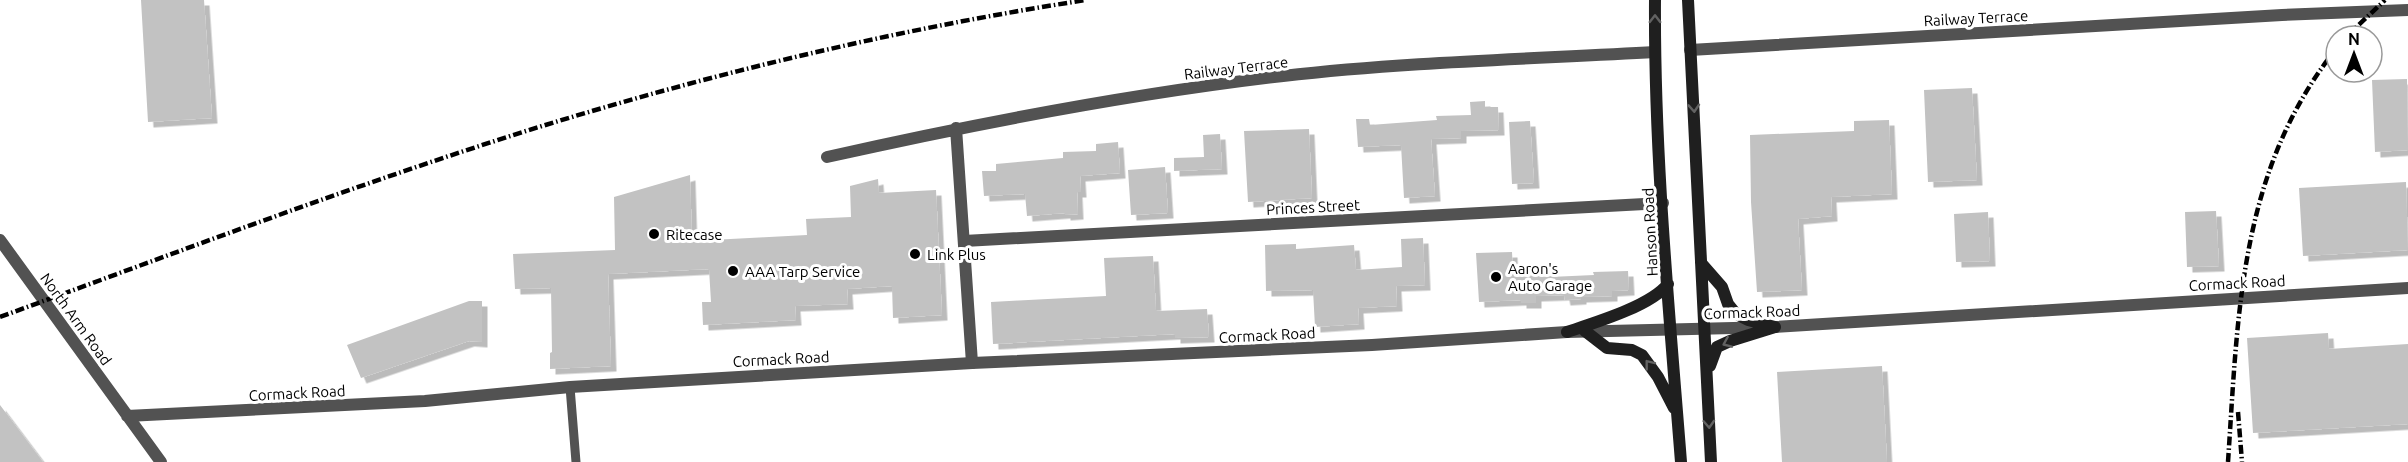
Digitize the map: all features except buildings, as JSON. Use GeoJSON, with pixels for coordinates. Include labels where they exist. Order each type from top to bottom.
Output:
{"type":"FeatureCollection","features":[{"type":"Feature","properties":{"kind":"main road","name":"Hanson Road"},"geometry":{"type":"LineString","coordinates":[[1655,0],[1655,52],[1663,203],[1682,462]]}},
{"type":"Feature","properties":{"kind":"main road"},"geometry":{"type":"LineString","coordinates":[[1688,0],[1711,462]]}},
{"type":"Feature","properties":{"kind":"main road"},"geometry":{"type":"LineString","coordinates":[[1701,264],[1722,287],[1728,304],[1736,314],[1775,327]]}},
{"type":"Feature","properties":{"kind":"main road"},"geometry":{"type":"LineString","coordinates":[[1567,332],[1607,319],[1651,298],[1668,284]]}},
{"type":"Feature","properties":{"kind":"main road"},"geometry":{"type":"LineString","coordinates":[[1708,385],[1710,364],[1717,347],[1775,327]]}},
{"type":"Feature","properties":{"kind":"main road"},"geometry":{"type":"LineString","coordinates":[[1585,332],[1607,348],[1632,350],[1642,355],[1658,377],[1678,414]]}},
{"type":"Feature","properties":{"kind":"street","name":"Railway Terrace"},"geometry":{"type":"LineString","coordinates":[[1690,50],[2270,15],[2408,10]]}},
{"type":"Feature","properties":{"kind":"street","name":"Railway Terrace"},"geometry":{"type":"LineString","coordinates":[[827,157],[1069,106],[1285,76],[1655,52]]}},
{"type":"Feature","properties":{"kind":"street"},"geometry":{"type":"LineString","coordinates":[[956,128],[972,363]]}},
{"type":"Feature","properties":{"kind":"street","name":"Princes Street"},"geometry":{"type":"LineString","coordinates":[[964,241],[1663,203]]}},
{"type":"Feature","properties":{"kind":"street","name":"North Arm Road"},"geometry":{"type":"LineString","coordinates":[[0,240],[161,462]]}},
{"type":"Feature","properties":{"kind":"street","name":"Cormack Road"},"geometry":{"type":"LineString","coordinates":[[127,416],[424,401],[570,387],[972,363],[1372,345],[1567,332],[1775,327],[2408,288]]}},
{"type":"Feature","properties":{"kind":"lane"},"geometry":{"type":"LineString","coordinates":[[570,387],[576,462]]}},
{"type":"Feature","properties":{"kind":"railway"},"geometry":{"type":"LineString","coordinates":[[0,317],[394,175],[595,110],[734,72],[874,39],[1086,0]]}},
{"type":"Feature","properties":{"kind":"railway"},"geometry":{"type":"LineString","coordinates":[[2360,24],[2385,0]]}},
{"type":"Feature","properties":{"kind":"railway"},"geometry":{"type":"LineString","coordinates":[[2228,462],[2235,352],[2249,246],[2262,194],[2280,144],[2304,96],[2324,67]]}},
{"type":"Feature","properties":{"kind":"railway"},"geometry":{"type":"LineString","coordinates":[[2238,412],[2242,462]]}},
{"type":"Feature","properties":{"kind":"place","name":"Ritecase"},"geometry":{"type":"Point","coordinates":[654,234]}},
{"type":"Feature","properties":{"kind":"place","name":"Link Plus"},"geometry":{"type":"Point","coordinates":[915,254]}},
{"type":"Feature","properties":{"kind":"place","name":"AAA Tarp Service"},"geometry":{"type":"Point","coordinates":[733,271]}},
{"type":"Feature","properties":{"kind":"place","name":"Aaron's Auto Garage"},"geometry":{"type":"Point","coordinates":[1496,277]}}]}
